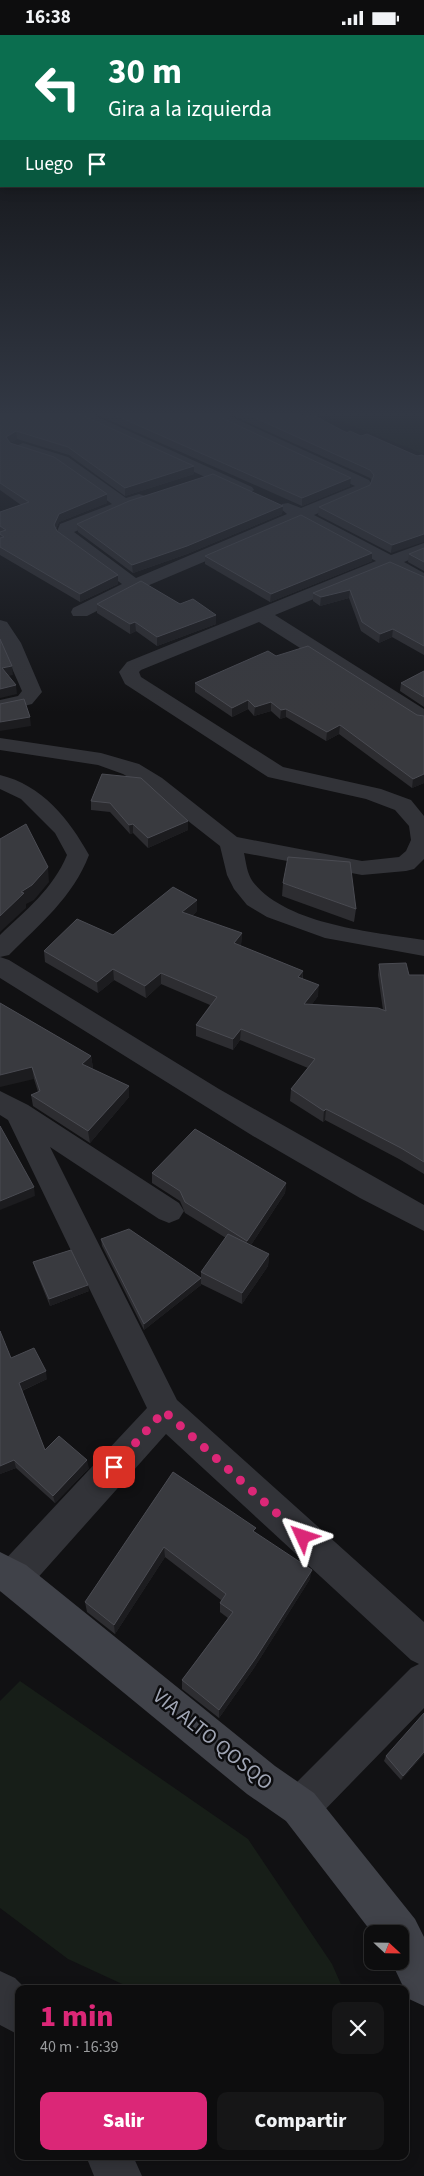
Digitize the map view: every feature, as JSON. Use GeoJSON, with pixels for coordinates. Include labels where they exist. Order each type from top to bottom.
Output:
{"type":"FeatureCollection","features":[{"type":"Feature","properties":{"kind":"street"},"geometry":{"type":"LineString","coordinates":[[104,512],[66,528],[65,534],[134,585]]}},
{"type":"Feature","properties":{"kind":"street"},"geometry":{"type":"LineString","coordinates":[[80,612],[134,585],[302,512]]}},
{"type":"Feature","properties":{"kind":"street"},"geometry":{"type":"LineString","coordinates":[[299,513],[392,561],[424,580]]}},
{"type":"Feature","properties":{"kind":"street"},"geometry":{"type":"LineString","coordinates":[[0,744],[101,759],[131,769],[154,783],[230,843],[362,868],[415,865],[416,853],[422,840],[420,825],[403,805],[373,793],[276,772],[132,680],[129,672],[134,666],[424,548]]}},
{"type":"Feature","properties":{"kind":"street"},"geometry":{"type":"LineString","coordinates":[[260,614],[424,718]]}},
{"type":"Feature","properties":{"kind":"street"},"geometry":{"type":"LineString","coordinates":[[0,627],[11,643],[32,692],[25,700],[0,706]]}},
{"type":"Feature","properties":{"kind":"street"},"geometry":{"type":"LineString","coordinates":[[0,781],[29,794],[64,830],[78,855],[73,870],[60,888],[0,949]]}},
{"type":"Feature","properties":{"kind":"street"},"geometry":{"type":"LineString","coordinates":[[230,843],[242,883],[263,906],[301,923],[368,939],[424,948]]}},
{"type":"Feature","properties":{"kind":"street"},"geometry":{"type":"LineString","coordinates":[[0,965],[116,1040],[356,1183],[424,1219]]}},
{"type":"Feature","properties":{"kind":"street"},"geometry":{"type":"LineString","coordinates":[[9,1107],[169,1211]]}},
{"type":"Feature","properties":{"kind":"street"},"geometry":{"type":"LineString","coordinates":[[9,1107],[164,1411],[424,1647]]}},
{"type":"Feature","properties":{"kind":"street"},"geometry":{"type":"LineString","coordinates":[[7,1574],[164,1411]]}},
{"type":"Feature","properties":{"kind":"street","name":"VIA ALTO QOSQO"},"geometry":{"type":"LineString","coordinates":[[7,1574],[260,1780],[300,1807],[393,1925]]}},
{"type":"Feature","properties":{"kind":"street"},"geometry":{"type":"LineString","coordinates":[[300,1807],[424,1681]]}},
{"type":"Feature","properties":{"kind":"street","name":"VIA ALTO QOSQO"},"geometry":{"type":"LineString","coordinates":[[409,1953],[424,1984]]}},
{"type":"Feature","properties":{"kind":"street"},"geometry":{"type":"LineString","coordinates":[[0,1993],[15,2009]]}},
{"type":"Feature","properties":{"kind":"street"},"geometry":{"type":"LineString","coordinates":[[111,2160],[118,2176]]}},
{"type":"Feature","properties":{"kind":"shaded area"},"geometry":{"type":"Polygon","coordinates":[[[20,1681],[248,1839],[332,1964],[341,1985],[124,1985],[68,1959],[0,1908],[0,1701],[20,1681]]]}},
{"type":"Feature","properties":{"kind":"building"},"geometry":{"type":"Polygon","coordinates":[[[0,512],[64,512],[59,514],[54,525],[57,531],[118,575],[80,594],[0,547],[0,538],[4,537],[0,532],[6,530],[0,526],[0,512]]]}},
{"type":"Feature","properties":{"kind":"building"},"geometry":{"type":"Polygon","coordinates":[[[104,512],[269,512],[187,546],[132,565],[77,524],[104,512]]]}},
{"type":"Feature","properties":{"kind":"building"},"geometry":{"type":"Polygon","coordinates":[[[328,512],[424,512],[424,534],[392,545],[328,512]]]}},
{"type":"Feature","properties":{"kind":"building"},"geometry":{"type":"Polygon","coordinates":[[[301,515],[372,553],[271,594],[205,556],[301,515]]]}},
{"type":"Feature","properties":{"kind":"building"},"geometry":{"type":"Polygon","coordinates":[[[424,548],[424,562],[409,554],[424,548]]]}},
{"type":"Feature","properties":{"kind":"building"},"geometry":{"type":"Polygon","coordinates":[[[390,562],[424,577],[424,646],[393,629],[380,634],[362,622],[350,590],[321,597],[313,593],[390,562]]]}},
{"type":"Feature","properties":{"kind":"building"},"geometry":{"type":"Polygon","coordinates":[[[141,581],[180,604],[193,599],[216,615],[157,637],[135,622],[130,624],[97,604],[141,581]]]}},
{"type":"Feature","properties":{"kind":"building"},"geometry":{"type":"Polygon","coordinates":[[[0,639],[12,666],[2,668],[16,685],[0,689],[0,639]]]}},
{"type":"Feature","properties":{"kind":"building"},"geometry":{"type":"Polygon","coordinates":[[[308,646],[417,715],[424,716],[424,774],[413,779],[340,725],[327,732],[286,709],[281,710],[271,702],[255,707],[248,700],[232,708],[195,683],[268,651],[276,656],[308,646]]]}},
{"type":"Feature","properties":{"kind":"building"},"geometry":{"type":"Polygon","coordinates":[[[424,671],[424,697],[401,683],[424,671]]]}},
{"type":"Feature","properties":{"kind":"building"},"geometry":{"type":"Polygon","coordinates":[[[24,699],[30,717],[0,722],[0,704],[24,699]]]}},
{"type":"Feature","properties":{"kind":"building"},"geometry":{"type":"Polygon","coordinates":[[[102,774],[141,778],[188,821],[148,838],[133,824],[129,825],[110,803],[91,801],[102,774]]]}},
{"type":"Feature","properties":{"kind":"building"},"geometry":{"type":"Polygon","coordinates":[[[26,824],[48,867],[32,885],[21,892],[24,893],[0,916],[0,839],[26,824]]]}},
{"type":"Feature","properties":{"kind":"building"},"geometry":{"type":"Polygon","coordinates":[[[288,857],[350,862],[356,909],[283,883],[288,857]]]}},
{"type":"Feature","properties":{"kind":"building"},"geometry":{"type":"Polygon","coordinates":[[[173,887],[197,900],[182,912],[242,933],[234,943],[303,971],[298,977],[319,985],[304,1004],[378,1008],[386,1011],[379,964],[406,963],[409,975],[424,975],[424,1162],[326,1109],[324,1111],[291,1089],[315,1059],[241,1029],[233,1039],[196,1025],[217,997],[161,973],[145,986],[113,969],[97,982],[44,951],[77,919],[113,935],[173,887]]]}},
{"type":"Feature","properties":{"kind":"building"},"geometry":{"type":"Polygon","coordinates":[[[0,1003],[91,1056],[82,1064],[129,1086],[88,1131],[31,1095],[40,1091],[32,1067],[0,1075],[0,1003]]]}},
{"type":"Feature","properties":{"kind":"building"},"geometry":{"type":"Polygon","coordinates":[[[0,1126],[34,1187],[0,1201],[0,1126]]]}},
{"type":"Feature","properties":{"kind":"building"},"geometry":{"type":"Polygon","coordinates":[[[195,1129],[286,1183],[247,1241],[185,1202],[180,1191],[152,1173],[195,1129]]]}},
{"type":"Feature","properties":{"kind":"building"},"geometry":{"type":"Polygon","coordinates":[[[129,1229],[201,1278],[144,1324],[101,1239],[129,1229]]]}},
{"type":"Feature","properties":{"kind":"building"},"geometry":{"type":"Polygon","coordinates":[[[228,1234],[269,1254],[242,1293],[201,1272],[228,1234]]]}},
{"type":"Feature","properties":{"kind":"building"},"geometry":{"type":"Polygon","coordinates":[[[71,1250],[88,1285],[49,1299],[33,1262],[71,1250]]]}},
{"type":"Feature","properties":{"kind":"building"},"geometry":{"type":"Polygon","coordinates":[[[0,1331],[11,1358],[34,1348],[46,1371],[19,1383],[45,1450],[59,1436],[87,1460],[53,1496],[14,1460],[0,1466],[0,1331]]]}},
{"type":"Feature","properties":{"kind":"building"},"geometry":{"type":"Polygon","coordinates":[[[173,1472],[256,1528],[253,1531],[312,1570],[255,1659],[219,1710],[182,1680],[233,1612],[220,1603],[226,1594],[164,1547],[114,1625],[85,1602],[173,1472]]]}},
{"type":"Feature","properties":{"kind":"building"},"geometry":{"type":"Polygon","coordinates":[[[424,1713],[424,1752],[403,1776],[386,1756],[424,1713]]]}},
{"type":"Feature","properties":{"kind":"route"},"geometry":{"type":"LineString","coordinates":[[114,1467],[164,1411],[303,1537]]}}]}
